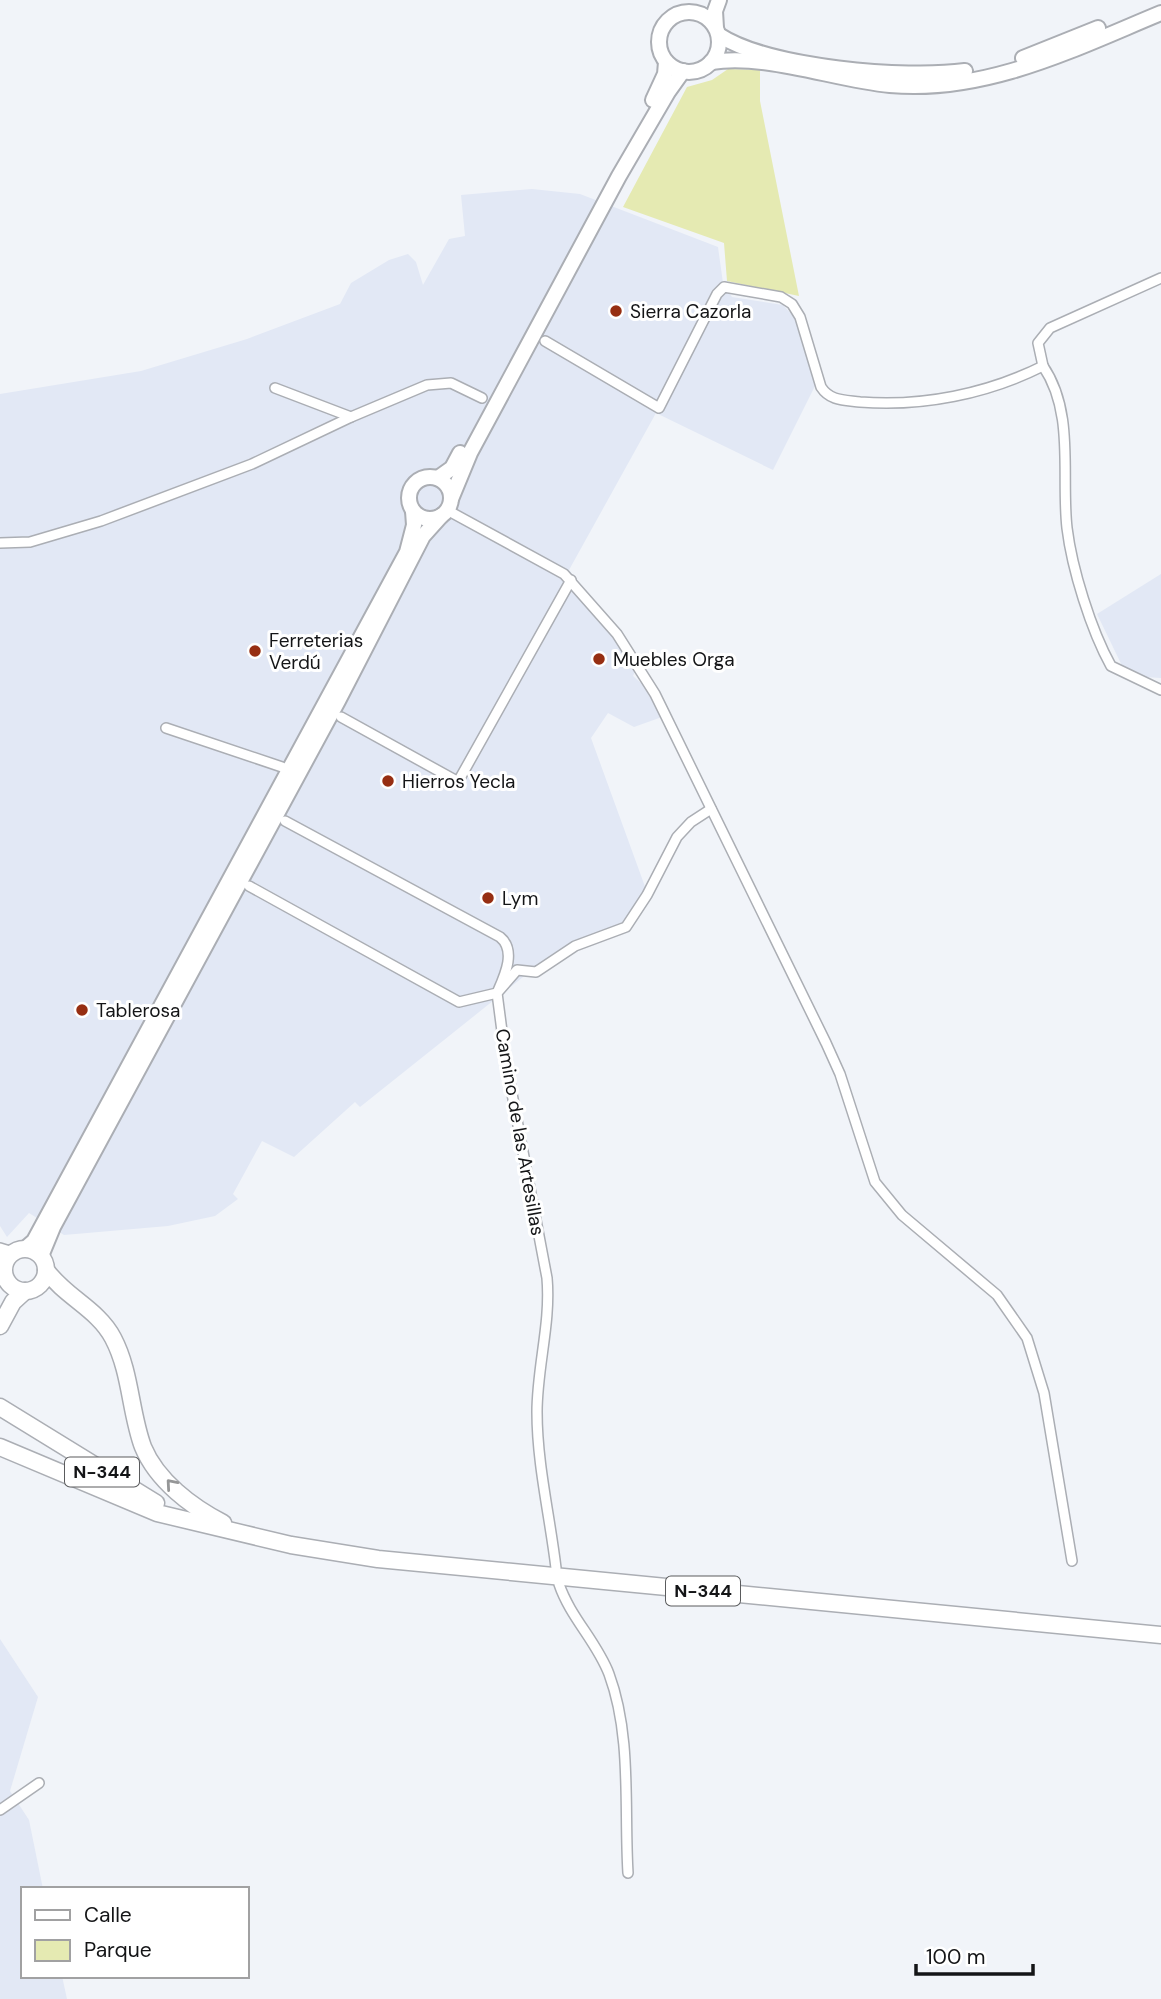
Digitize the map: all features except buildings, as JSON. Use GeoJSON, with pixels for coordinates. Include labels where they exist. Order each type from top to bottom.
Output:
{"type":"FeatureCollection","features":[{"type":"Feature","properties":{"kind":"highway"},"geometry":{"type":"LineString","coordinates":[[14,1262],[24,1292]]}},
{"type":"Feature","properties":{"kind":"highway"},"geometry":{"type":"LineString","coordinates":[[0,1326],[13,1302],[24,1292],[42,1283],[14,1262]]}},
{"type":"Feature","properties":{"kind":"highway"},"geometry":{"type":"LineString","coordinates":[[0,1305],[14,1262]]}},
{"type":"Feature","properties":{"kind":"highway"},"geometry":{"type":"LineString","coordinates":[[14,1262],[64,1290],[98,1317],[113,1338],[126,1372],[144,1448],[161,1473],[180,1495],[204,1513],[247,1535]]}},
{"type":"Feature","properties":{"kind":"highway","name":"N-344"},"geometry":{"type":"LineString","coordinates":[[0,1406],[148,1499],[210,1526],[247,1535],[378,1559],[1161,1635]]}},
{"type":"Feature","properties":{"kind":"highway"},"geometry":{"type":"LineString","coordinates":[[0,1447],[157,1513],[210,1526]]}},
{"type":"Feature","properties":{"kind":"main road"},"geometry":{"type":"LineString","coordinates":[[695,12],[708,0]]}},
{"type":"Feature","properties":{"kind":"main road"},"geometry":{"type":"LineString","coordinates":[[711,62],[716,54],[718,32],[715,11],[719,0]]}},
{"type":"Feature","properties":{"kind":"main road"},"geometry":{"type":"LineString","coordinates":[[14,1262],[39,1232],[407,552],[414,525],[408,498],[413,485],[425,477],[438,478],[452,468],[657,93],[665,74],[666,62],[658,42],[664,23],[681,12],[695,12],[711,20],[718,32],[742,48],[882,74],[936,74],[1007,63],[1161,2]]}},
{"type":"Feature","properties":{"kind":"main road"},"geometry":{"type":"LineString","coordinates":[[666,62],[683,71],[695,71],[711,62],[751,61],[892,85],[945,83],[1003,74],[1055,57],[1161,13]]}},
{"type":"Feature","properties":{"kind":"main road"},"geometry":{"type":"LineString","coordinates":[[14,1262],[53,1227],[338,701],[423,536],[446,508],[470,453],[619,176],[667,92],[683,71]]}},
{"type":"Feature","properties":{"kind":"main road"},"geometry":{"type":"LineString","coordinates":[[438,478],[449,489],[446,508]]}},
{"type":"Feature","properties":{"kind":"main road"},"geometry":{"type":"LineString","coordinates":[[412,511],[423,518],[446,508]]}},
{"type":"Feature","properties":{"kind":"street"},"geometry":{"type":"LineString","coordinates":[[1161,278],[1050,328],[1038,343],[1043,366],[1056,391],[1062,421],[1068,531],[1096,628],[1111,666],[1161,690]]}},
{"type":"Feature","properties":{"kind":"street"},"geometry":{"type":"LineString","coordinates":[[545,341],[659,408],[717,294],[729,286],[781,297],[792,304],[800,317],[821,387],[827,395],[839,400],[889,404],[923,402],[1019,377],[1043,366]]}},
{"type":"Feature","properties":{"kind":"street"},"geometry":{"type":"LineString","coordinates":[[0,543],[30,542],[87,527],[252,464],[351,416],[396,397],[443,382],[457,385],[482,398]]}},
{"type":"Feature","properties":{"kind":"street"},"geometry":{"type":"LineString","coordinates":[[275,388],[351,416]]}},
{"type":"Feature","properties":{"kind":"street"},"geometry":{"type":"LineString","coordinates":[[446,508],[571,580],[617,634],[655,694],[840,1074],[875,1182],[902,1216],[997,1294],[1027,1338],[1044,1394],[1072,1561]]}},
{"type":"Feature","properties":{"kind":"street"},"geometry":{"type":"LineString","coordinates":[[341,717],[459,780],[571,580]]}},
{"type":"Feature","properties":{"kind":"street"},"geometry":{"type":"LineString","coordinates":[[166,728],[282,767]]}},
{"type":"Feature","properties":{"kind":"street"},"geometry":{"type":"LineString","coordinates":[[249,886],[459,1002],[497,993],[517,970],[536,972],[575,946],[626,927],[648,895],[677,837],[691,822],[711,809]]}},
{"type":"Feature","properties":{"kind":"street"},"geometry":{"type":"LineString","coordinates":[[285,821],[500,937],[508,947],[508,961],[497,993]]}},
{"type":"Feature","properties":{"kind":"street","name":"Camino de las Artesillas"},"geometry":{"type":"LineString","coordinates":[[497,993],[506,1062],[547,1278],[537,1418],[556,1568]]}},
{"type":"Feature","properties":{"kind":"street"},"geometry":{"type":"LineString","coordinates":[[559,1584],[579,1624],[606,1667],[615,1694],[626,1787],[628,1872]]}},
{"type":"Feature","properties":{"kind":"street"},"geometry":{"type":"LineString","coordinates":[[0,1810],[39,1783]]}},
{"type":"Feature","properties":{"kind":"shaded area"},"geometry":{"type":"Polygon","coordinates":[[[532,189],[580,194],[718,247],[723,283],[732,297],[783,305],[796,319],[815,386],[773,470],[656,413],[569,570],[615,628],[636,669],[633,676],[649,690],[662,717],[634,727],[608,713],[591,738],[647,892],[620,928],[575,941],[523,977],[360,1107],[355,1102],[294,1157],[262,1141],[233,1194],[238,1199],[215,1216],[168,1226],[64,1235],[29,1213],[7,1237],[0,1226],[0,394],[141,371],[247,339],[340,304],[351,283],[389,260],[408,254],[416,262],[423,285],[449,239],[465,236],[461,195],[532,189]]]}},
{"type":"Feature","properties":{"kind":"shaded area"},"geometry":{"type":"Polygon","coordinates":[[[1161,574],[1161,678],[1127,676],[1097,614],[1161,574]]]}},
{"type":"Feature","properties":{"kind":"shaded area"},"geometry":{"type":"Polygon","coordinates":[[[0,1639],[38,1697],[10,1791],[29,1820],[43,1887],[21,1887],[21,1978],[62,1978],[67,1999],[0,1999],[0,1639]]]}},
{"type":"Feature","properties":{"kind":"green space"},"geometry":{"type":"Polygon","coordinates":[[[728,69],[760,70],[760,101],[799,296],[727,281],[724,243],[623,207],[687,87],[712,80],[728,69]]]}},
{"type":"Feature","properties":{"kind":"place","name":"Sierra Cazorla"},"geometry":{"type":"Point","coordinates":[616,311]}},
{"type":"Feature","properties":{"kind":"place","name":"Ferreterias Verdú"},"geometry":{"type":"Point","coordinates":[255,651]}},
{"type":"Feature","properties":{"kind":"place","name":"Muebles Orga"},"geometry":{"type":"Point","coordinates":[599,659]}},
{"type":"Feature","properties":{"kind":"place","name":"Hierros Yecla"},"geometry":{"type":"Point","coordinates":[388,781]}},
{"type":"Feature","properties":{"kind":"place","name":"Lym"},"geometry":{"type":"Point","coordinates":[488,898]}},
{"type":"Feature","properties":{"kind":"place","name":"Tablerosa"},"geometry":{"type":"Point","coordinates":[82,1010]}}]}
